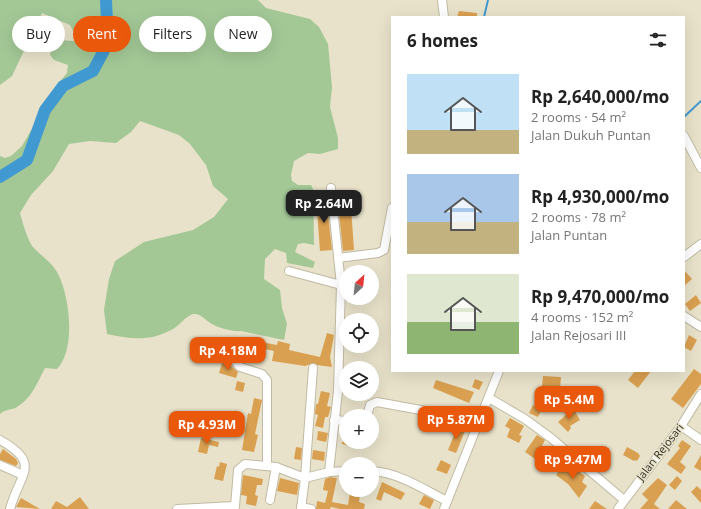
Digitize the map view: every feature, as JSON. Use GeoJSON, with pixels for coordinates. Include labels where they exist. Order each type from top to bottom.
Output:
{"type":"FeatureCollection","features":[{"type":"Feature","properties":{"kind":"street"},"geometry":{"type":"LineString","coordinates":[[442,0],[444,16]]}},
{"type":"Feature","properties":{"kind":"street"},"geometry":{"type":"LineString","coordinates":[[685,138],[701,168]]}},
{"type":"Feature","properties":{"kind":"street"},"geometry":{"type":"LineString","coordinates":[[331,188],[339,267]]}},
{"type":"Feature","properties":{"kind":"street"},"geometry":{"type":"LineString","coordinates":[[338,258],[378,253],[384,250],[391,213]]}},
{"type":"Feature","properties":{"kind":"street"},"geometry":{"type":"LineString","coordinates":[[685,255],[701,244]]}},
{"type":"Feature","properties":{"kind":"street"},"geometry":{"type":"LineString","coordinates":[[289,271],[339,284]]}},
{"type":"Feature","properties":{"kind":"street"},"geometry":{"type":"LineString","coordinates":[[329,472],[338,391],[340,305]]}},
{"type":"Feature","properties":{"kind":"street"},"geometry":{"type":"LineString","coordinates":[[685,317],[701,327]]}},
{"type":"Feature","properties":{"kind":"street"},"geometry":{"type":"LineString","coordinates":[[213,346],[226,351],[240,367],[262,374],[267,380],[267,465]]}},
{"type":"Feature","properties":{"kind":"street"},"geometry":{"type":"LineString","coordinates":[[311,509],[301,508],[305,478],[313,368]]}},
{"type":"Feature","properties":{"kind":"street"},"geometry":{"type":"LineString","coordinates":[[444,509],[499,372]]}},
{"type":"Feature","properties":{"kind":"street","name":"Jalan Rejosari"},"geometry":{"type":"LineString","coordinates":[[621,506],[681,426],[701,394]]}},
{"type":"Feature","properties":{"kind":"street"},"geometry":{"type":"LineString","coordinates":[[489,398],[525,419],[551,438],[621,506]]}},
{"type":"Feature","properties":{"kind":"street"},"geometry":{"type":"LineString","coordinates":[[369,409],[370,405],[377,402],[426,411],[476,426]]}},
{"type":"Feature","properties":{"kind":"street"},"geometry":{"type":"LineString","coordinates":[[334,420],[339,421]]}},
{"type":"Feature","properties":{"kind":"street"},"geometry":{"type":"LineString","coordinates":[[681,426],[701,440]]}},
{"type":"Feature","properties":{"kind":"street"},"geometry":{"type":"LineString","coordinates":[[0,440],[20,452],[24,460],[24,476],[10,509]]}},
{"type":"Feature","properties":{"kind":"street"},"geometry":{"type":"LineString","coordinates":[[177,509],[237,508],[237,476],[241,466],[245,464],[276,467],[305,478],[329,472],[339,471]]}},
{"type":"Feature","properties":{"kind":"street"},"geometry":{"type":"LineString","coordinates":[[0,465],[24,476]]}},
{"type":"Feature","properties":{"kind":"street"},"geometry":{"type":"LineString","coordinates":[[270,500],[276,467]]}},
{"type":"Feature","properties":{"kind":"street"},"geometry":{"type":"LineString","coordinates":[[379,472],[403,478],[447,501]]}},
{"type":"Feature","properties":{"kind":"green space"},"geometry":{"type":"Polygon","coordinates":[[[0,0],[258,0],[266,8],[310,19],[319,27],[328,44],[332,87],[330,107],[338,138],[338,149],[320,154],[308,153],[294,161],[291,175],[292,181],[298,185],[311,185],[313,189],[314,245],[304,243],[298,244],[295,252],[315,262],[313,268],[287,263],[286,253],[275,249],[265,259],[264,279],[280,290],[282,308],[287,324],[284,340],[222,328],[212,324],[196,314],[188,317],[173,329],[165,333],[148,338],[132,338],[107,334],[104,310],[109,279],[115,261],[144,242],[193,230],[214,217],[228,199],[213,186],[206,165],[190,144],[179,135],[140,121],[131,132],[116,143],[90,141],[69,144],[53,171],[31,195],[20,213],[25,231],[31,244],[36,251],[53,266],[62,284],[68,309],[69,337],[63,360],[57,369],[45,368],[34,390],[27,399],[17,407],[4,411],[0,414],[0,156],[5,158],[11,156],[22,146],[57,85],[67,73],[68,65],[54,60],[50,55],[51,52],[65,52],[65,40],[73,41],[73,52],[131,52],[131,16],[73,16],[73,30],[70,25],[65,23],[65,16],[49,16],[42,13],[41,16],[12,16],[12,52],[23,52],[12,76],[0,85],[0,0]]]}},
{"type":"Feature","properties":{"kind":"building"},"geometry":{"type":"Polygon","coordinates":[[[459,11],[477,13],[477,16],[457,16],[459,11]]]}},
{"type":"Feature","properties":{"kind":"building"},"geometry":{"type":"Polygon","coordinates":[[[350,193],[354,250],[343,251],[337,194],[350,193]]]}},
{"type":"Feature","properties":{"kind":"building"},"geometry":{"type":"Polygon","coordinates":[[[326,196],[332,250],[320,251],[316,197],[326,196]]]}},
{"type":"Feature","properties":{"kind":"building"},"geometry":{"type":"Polygon","coordinates":[[[685,271],[692,279],[685,285],[685,271]]]}},
{"type":"Feature","properties":{"kind":"building"},"geometry":{"type":"Polygon","coordinates":[[[696,295],[701,303],[690,311],[685,304],[696,295]]]}},
{"type":"Feature","properties":{"kind":"building"},"geometry":{"type":"Polygon","coordinates":[[[327,333],[334,335],[330,357],[332,367],[317,365],[314,363],[305,366],[272,361],[274,351],[255,347],[256,341],[277,345],[278,341],[290,344],[289,350],[320,357],[327,333]]]}},
{"type":"Feature","properties":{"kind":"building"},"geometry":{"type":"Polygon","coordinates":[[[689,335],[697,340],[691,351],[685,348],[689,335]]]}},
{"type":"Feature","properties":{"kind":"building"},"geometry":{"type":"Polygon","coordinates":[[[238,337],[244,338],[241,351],[235,350],[238,337]]]}},
{"type":"Feature","properties":{"kind":"building"},"geometry":{"type":"Polygon","coordinates":[[[208,350],[222,356],[225,359],[224,363],[206,359],[208,350]]]}},
{"type":"Feature","properties":{"kind":"building"},"geometry":{"type":"Polygon","coordinates":[[[222,363],[231,366],[238,372],[236,378],[219,373],[222,363]]]}},
{"type":"Feature","properties":{"kind":"building"},"geometry":{"type":"Polygon","coordinates":[[[694,369],[701,374],[701,384],[683,408],[671,399],[694,369]]]}},
{"type":"Feature","properties":{"kind":"building"},"geometry":{"type":"Polygon","coordinates":[[[634,372],[650,372],[638,388],[628,380],[634,372]]]}},
{"type":"Feature","properties":{"kind":"building"},"geometry":{"type":"Polygon","coordinates":[[[543,376],[561,377],[560,388],[542,387],[543,376]]]}},
{"type":"Feature","properties":{"kind":"building"},"geometry":{"type":"Polygon","coordinates":[[[475,379],[483,382],[479,390],[472,387],[475,379]]]}},
{"type":"Feature","properties":{"kind":"building"},"geometry":{"type":"Polygon","coordinates":[[[436,380],[474,392],[469,403],[433,388],[436,380]]]}},
{"type":"Feature","properties":{"kind":"building"},"geometry":{"type":"Polygon","coordinates":[[[237,381],[245,383],[243,392],[235,390],[237,381]]]}},
{"type":"Feature","properties":{"kind":"building"},"geometry":{"type":"Polygon","coordinates":[[[321,391],[330,393],[327,406],[331,407],[328,417],[325,417],[323,428],[315,426],[318,415],[315,414],[316,404],[318,404],[321,391]]]}},
{"type":"Feature","properties":{"kind":"building"},"geometry":{"type":"Polygon","coordinates":[[[254,398],[262,400],[255,434],[258,435],[254,452],[242,450],[248,413],[251,414],[254,398]]]}},
{"type":"Feature","properties":{"kind":"building"},"geometry":{"type":"Polygon","coordinates":[[[533,405],[542,409],[538,417],[529,413],[533,405]]]}},
{"type":"Feature","properties":{"kind":"building"},"geometry":{"type":"Polygon","coordinates":[[[573,408],[580,420],[570,426],[571,428],[568,432],[558,422],[567,414],[566,412],[573,408]]]}},
{"type":"Feature","properties":{"kind":"building"},"geometry":{"type":"Polygon","coordinates":[[[510,418],[524,426],[519,435],[522,436],[519,443],[507,437],[510,429],[505,426],[510,418]]]}},
{"type":"Feature","properties":{"kind":"building"},"geometry":{"type":"Polygon","coordinates":[[[219,423],[230,425],[228,433],[217,431],[219,423]]]}},
{"type":"Feature","properties":{"kind":"building"},"geometry":{"type":"Polygon","coordinates":[[[457,428],[465,431],[456,453],[448,450],[457,428]]]}},
{"type":"Feature","properties":{"kind":"building"},"geometry":{"type":"Polygon","coordinates":[[[318,431],[328,433],[326,442],[317,440],[318,431]]]}},
{"type":"Feature","properties":{"kind":"building"},"geometry":{"type":"Polygon","coordinates":[[[537,435],[545,440],[535,459],[525,452],[537,435]]]}},
{"type":"Feature","properties":{"kind":"building"},"geometry":{"type":"Polygon","coordinates":[[[201,438],[219,442],[218,447],[209,445],[207,454],[198,452],[201,438]]]}},
{"type":"Feature","properties":{"kind":"building"},"geometry":{"type":"Polygon","coordinates":[[[682,440],[691,446],[680,462],[686,467],[681,474],[667,464],[680,448],[678,446],[682,440]]]}},
{"type":"Feature","properties":{"kind":"building"},"geometry":{"type":"Polygon","coordinates":[[[296,447],[302,448],[301,460],[294,459],[296,447]]]}},
{"type":"Feature","properties":{"kind":"building"},"geometry":{"type":"Polygon","coordinates":[[[627,447],[638,453],[640,456],[637,461],[623,455],[627,447]]]}},
{"type":"Feature","properties":{"kind":"building"},"geometry":{"type":"Polygon","coordinates":[[[3,449],[16,459],[18,463],[16,466],[0,460],[0,454],[3,449]]]}},
{"type":"Feature","properties":{"kind":"building"},"geometry":{"type":"Polygon","coordinates":[[[313,450],[325,452],[324,461],[312,459],[313,450]]]}},
{"type":"Feature","properties":{"kind":"building"},"geometry":{"type":"Polygon","coordinates":[[[701,455],[701,471],[694,467],[701,455]]]}},
{"type":"Feature","properties":{"kind":"building"},"geometry":{"type":"Polygon","coordinates":[[[441,460],[451,465],[447,474],[436,470],[441,460]]]}},
{"type":"Feature","properties":{"kind":"building"},"geometry":{"type":"Polygon","coordinates":[[[220,462],[227,464],[223,481],[214,479],[217,466],[219,467],[220,462]]]}},
{"type":"Feature","properties":{"kind":"building"},"geometry":{"type":"Polygon","coordinates":[[[564,465],[575,474],[577,470],[585,476],[582,482],[587,486],[579,498],[568,484],[556,475],[564,465]]]}},
{"type":"Feature","properties":{"kind":"building"},"geometry":{"type":"Polygon","coordinates":[[[243,475],[263,479],[262,485],[257,485],[255,495],[258,496],[256,506],[246,504],[247,496],[241,495],[243,475]]]}},
{"type":"Feature","properties":{"kind":"building"},"geometry":{"type":"Polygon","coordinates":[[[677,476],[682,481],[675,490],[669,485],[677,476]]]}},
{"type":"Feature","properties":{"kind":"building"},"geometry":{"type":"Polygon","coordinates":[[[330,477],[337,478],[332,502],[348,505],[349,497],[360,497],[359,502],[365,504],[364,509],[340,509],[331,507],[330,509],[316,509],[317,501],[325,503],[328,491],[323,490],[325,479],[330,477]]]}},
{"type":"Feature","properties":{"kind":"building"},"geometry":{"type":"Polygon","coordinates":[[[280,478],[299,483],[297,495],[277,491],[280,478]]]}},
{"type":"Feature","properties":{"kind":"building"},"geometry":{"type":"Polygon","coordinates":[[[658,478],[667,485],[654,504],[660,509],[640,509],[648,500],[642,494],[658,478]]]}},
{"type":"Feature","properties":{"kind":"building"},"geometry":{"type":"Polygon","coordinates":[[[382,482],[405,493],[401,500],[384,492],[381,501],[376,499],[377,497],[379,497],[379,490],[382,482]]]}},
{"type":"Feature","properties":{"kind":"building"},"geometry":{"type":"Polygon","coordinates":[[[697,486],[701,490],[701,503],[691,492],[697,486]]]}},
{"type":"Feature","properties":{"kind":"building"},"geometry":{"type":"Polygon","coordinates":[[[424,495],[434,500],[430,509],[419,504],[424,495]]]}},
{"type":"Feature","properties":{"kind":"building"},"geometry":{"type":"Polygon","coordinates":[[[80,497],[89,509],[51,509],[56,501],[67,507],[80,497]]]}},
{"type":"Feature","properties":{"kind":"building"},"geometry":{"type":"Polygon","coordinates":[[[21,498],[40,509],[16,507],[21,498]]]}},
{"type":"Feature","properties":{"kind":"building"},"geometry":{"type":"Polygon","coordinates":[[[676,500],[687,509],[668,509],[676,500]]]}},
{"type":"Feature","properties":{"kind":"building"},"geometry":{"type":"Polygon","coordinates":[[[595,501],[607,509],[589,509],[595,501]]]}},
{"type":"Feature","properties":{"kind":"waterway"},"geometry":{"type":"LineString","coordinates":[[0,177],[27,160],[45,110],[63,86],[93,71],[108,43],[106,0]]}},
{"type":"Feature","properties":{"kind":"waterway"},"geometry":{"type":"LineString","coordinates":[[484,16],[488,0]]}},
{"type":"Feature","properties":{"kind":"waterway"},"geometry":{"type":"LineString","coordinates":[[685,116],[701,101]]}}]}
